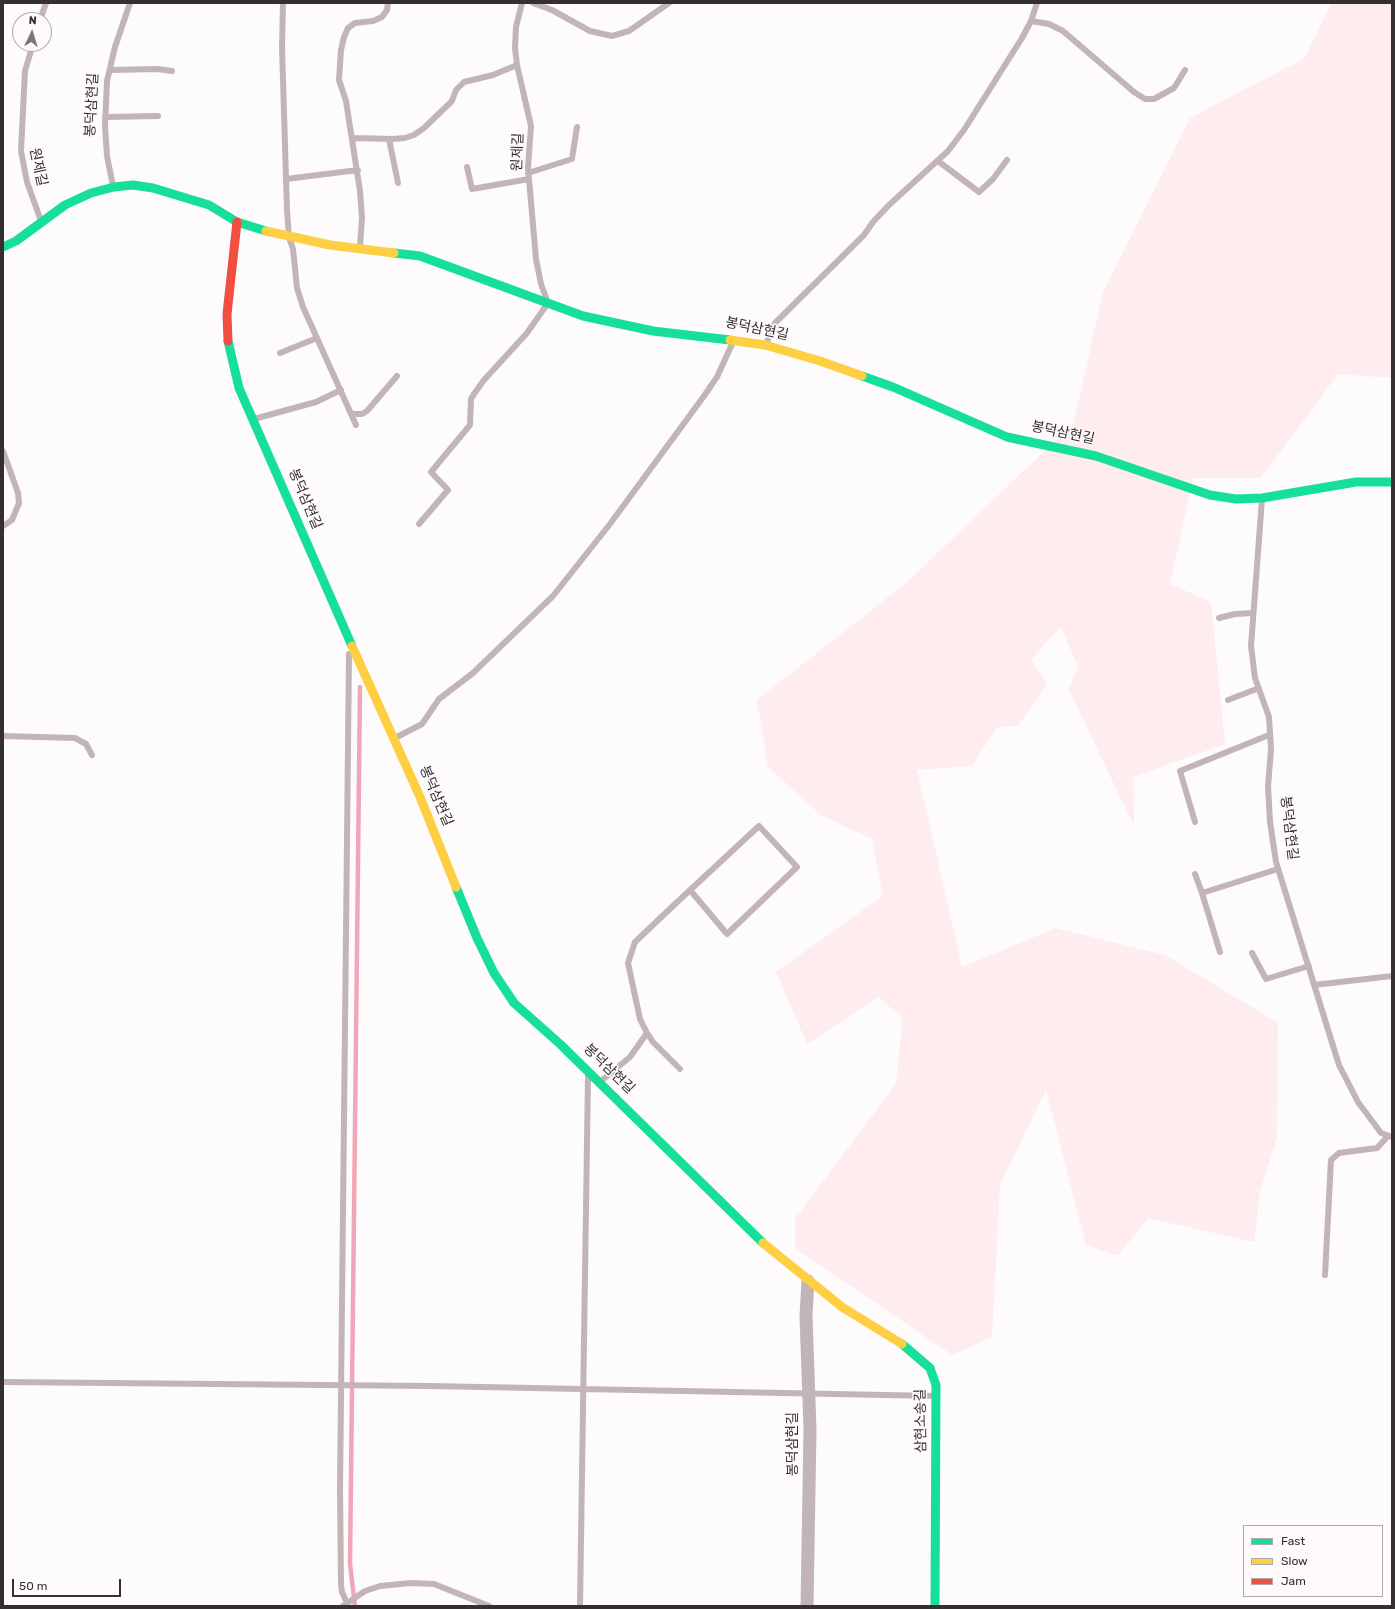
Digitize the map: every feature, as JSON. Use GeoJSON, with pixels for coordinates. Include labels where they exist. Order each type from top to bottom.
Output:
{"type":"FeatureCollection","features":[{"type":"Feature","properties":{"kind":"street","name":"봉덕삼현길"},"geometry":{"type":"LineString","coordinates":[[3,247],[16,241],[65,205],[91,193],[114,187],[134,185],[153,188],[209,206],[237,222],[289,237],[330,245],[420,256],[583,316],[623,326],[653,331],[734,340],[765,346],[820,361],[893,387],[1006,437],[1083,452],[1210,494],[1236,499],[1262,498],[1356,482],[1392,482]]}},
{"type":"Feature","properties":{"kind":"street","name":"봉덕삼현길"},"geometry":{"type":"LineString","coordinates":[[237,222],[227,314],[227,336],[239,388],[394,739],[494,973],[514,1003],[599,1082],[773,1253],[806,1280],[809,1394],[807,1606]]}},
{"type":"Feature","properties":{"kind":"street","name":"삼현소송길"},"geometry":{"type":"LineString","coordinates":[[806,1280],[842,1307],[901,1344],[930,1368],[936,1385],[935,1606]]}},
{"type":"Feature","properties":{"kind":"lane","name":"봉덕삼현길"},"geometry":{"type":"LineString","coordinates":[[114,187],[107,156],[105,117],[107,81],[130,3]]}},
{"type":"Feature","properties":{"kind":"lane"},"geometry":{"type":"LineString","coordinates":[[283,3],[282,47],[286,178],[289,237],[293,249],[297,288],[303,307],[356,425]]}},
{"type":"Feature","properties":{"kind":"lane"},"geometry":{"type":"LineString","coordinates":[[360,248],[362,218],[358,170],[346,101],[339,80],[344,37],[348,28],[355,23],[373,21],[382,17],[387,10],[388,3]]}},
{"type":"Feature","properties":{"kind":"lane","name":"원제길"},"geometry":{"type":"LineString","coordinates":[[522,3],[516,27],[515,48],[517,65],[531,126],[528,176],[536,259],[541,284],[548,304]]}},
{"type":"Feature","properties":{"kind":"lane"},"geometry":{"type":"LineString","coordinates":[[533,3],[552,10],[590,30],[612,36],[629,31],[669,3]]}},
{"type":"Feature","properties":{"kind":"lane"},"geometry":{"type":"LineString","coordinates":[[765,346],[775,323],[864,235],[873,222],[889,205],[938,161],[964,130],[1031,20],[1037,3]]}},
{"type":"Feature","properties":{"kind":"lane"},"geometry":{"type":"LineString","coordinates":[[1031,20],[1049,24],[1063,32],[1134,92],[1145,99],[1154,99],[1174,88],[1185,70]]}},
{"type":"Feature","properties":{"kind":"lane","name":"원제길"},"geometry":{"type":"LineString","coordinates":[[30,52],[25,71],[21,151],[27,182],[42,222]]}},
{"type":"Feature","properties":{"kind":"lane"},"geometry":{"type":"LineString","coordinates":[[353,138],[405,138],[424,128],[452,101],[456,90],[464,82],[493,75],[517,65]]}},
{"type":"Feature","properties":{"kind":"lane"},"geometry":{"type":"LineString","coordinates":[[110,70],[136,69],[172,71]]}},
{"type":"Feature","properties":{"kind":"lane"},"geometry":{"type":"LineString","coordinates":[[105,117],[158,116]]}},
{"type":"Feature","properties":{"kind":"lane"},"geometry":{"type":"LineString","coordinates":[[466,167],[472,189],[528,176],[572,159],[577,127]]}},
{"type":"Feature","properties":{"kind":"lane"},"geometry":{"type":"LineString","coordinates":[[389,139],[398,183]]}},
{"type":"Feature","properties":{"kind":"lane"},"geometry":{"type":"LineString","coordinates":[[938,161],[979,192],[994,179],[1007,160]]}},
{"type":"Feature","properties":{"kind":"lane"},"geometry":{"type":"LineString","coordinates":[[286,178],[358,170]]}},
{"type":"Feature","properties":{"kind":"lane"},"geometry":{"type":"LineString","coordinates":[[420,524],[448,490],[431,472],[470,425],[471,399],[484,380],[527,333],[548,304]]}},
{"type":"Feature","properties":{"kind":"lane"},"geometry":{"type":"LineString","coordinates":[[280,353],[317,338]]}},
{"type":"Feature","properties":{"kind":"lane"},"geometry":{"type":"LineString","coordinates":[[394,739],[422,724],[439,699],[473,673],[553,596],[610,524],[704,396],[724,364],[734,340]]}},
{"type":"Feature","properties":{"kind":"lane"},"geometry":{"type":"LineString","coordinates":[[351,414],[362,414],[367,411],[397,376]]}},
{"type":"Feature","properties":{"kind":"lane"},"geometry":{"type":"LineString","coordinates":[[253,419],[316,402],[341,390]]}},
{"type":"Feature","properties":{"kind":"lane"},"geometry":{"type":"LineString","coordinates":[[3,451],[18,493],[19,503],[12,520],[3,526]]}},
{"type":"Feature","properties":{"kind":"lane","name":"봉덕삼현길"},"geometry":{"type":"LineString","coordinates":[[1262,498],[1251,646],[1255,678],[1269,717],[1271,750],[1268,786],[1270,822],[1278,869],[1314,985],[1331,1033],[1339,1065],[1358,1102],[1381,1133],[1390,1137]]}},
{"type":"Feature","properties":{"kind":"lane"},"geometry":{"type":"LineString","coordinates":[[1219,618],[1235,614],[1253,613]]}},
{"type":"Feature","properties":{"kind":"lane"},"geometry":{"type":"LineString","coordinates":[[349,640],[342,1385],[342,1592],[345,1604],[359,1594],[380,1586],[411,1583],[434,1584],[488,1606]]}},
{"type":"Feature","properties":{"kind":"lane"},"geometry":{"type":"LineString","coordinates":[[1228,700],[1259,688]]}},
{"type":"Feature","properties":{"kind":"lane"},"geometry":{"type":"LineString","coordinates":[[1195,822],[1180,771],[1269,735]]}},
{"type":"Feature","properties":{"kind":"lane"},"geometry":{"type":"LineString","coordinates":[[3,736],[75,738],[86,744],[92,755]]}},
{"type":"Feature","properties":{"kind":"lane"},"geometry":{"type":"LineString","coordinates":[[680,1069],[653,1042],[640,1019],[628,963],[635,942],[690,890],[760,826],[797,867],[727,934],[690,890]]}},
{"type":"Feature","properties":{"kind":"lane"},"geometry":{"type":"LineString","coordinates":[[1202,893],[1278,869]]}},
{"type":"Feature","properties":{"kind":"lane"},"geometry":{"type":"LineString","coordinates":[[1195,874],[1220,952]]}},
{"type":"Feature","properties":{"kind":"lane"},"geometry":{"type":"LineString","coordinates":[[1252,953],[1266,979],[1309,966]]}},
{"type":"Feature","properties":{"kind":"lane"},"geometry":{"type":"LineString","coordinates":[[1314,985],[1392,976]]}},
{"type":"Feature","properties":{"kind":"lane"},"geometry":{"type":"LineString","coordinates":[[599,1082],[630,1057],[647,1033]]}},
{"type":"Feature","properties":{"kind":"lane"},"geometry":{"type":"LineString","coordinates":[[580,1606],[588,1072]]}},
{"type":"Feature","properties":{"kind":"lane"},"geometry":{"type":"LineString","coordinates":[[1325,1275],[1331,1160],[1339,1153],[1377,1148],[1390,1137]]}},
{"type":"Feature","properties":{"kind":"lane"},"geometry":{"type":"LineString","coordinates":[[3,1382],[342,1385],[936,1396]]}},
{"type":"Feature","properties":{"kind":"shaded area"},"geometry":{"type":"Polygon","coordinates":[[[1331,3],[1392,3],[1392,378],[1338,374],[1261,478],[1193,478],[1170,584],[1211,602],[1225,744],[1133,777],[1134,826],[1069,690],[1078,666],[1061,627],[1031,659],[1047,684],[1018,726],[997,727],[972,766],[917,770],[962,967],[1056,928],[1165,955],[1278,1023],[1277,1137],[1260,1191],[1254,1242],[1148,1218],[1118,1256],[1086,1245],[1046,1090],[1000,1184],[992,1337],[952,1355],[795,1248],[795,1219],[896,1084],[903,1018],[878,997],[807,1044],[776,972],[883,896],[872,839],[821,815],[768,767],[757,700],[905,584],[1074,423],[1103,292],[1190,118],[1305,58],[1331,3]]]}},
{"type":"Feature","properties":{"kind":"waterway"},"geometry":{"type":"LineString","coordinates":[[355,1606],[350,1564],[360,687]]}},
{"type":"Feature","properties":{"kind":"traffic: fast"},"geometry":{"type":"LineString","coordinates":[[3,247],[16,241],[65,205],[91,193],[114,187],[133,185],[153,188],[209,205],[237,222],[266,231]]}},
{"type":"Feature","properties":{"kind":"traffic: fast"},"geometry":{"type":"LineString","coordinates":[[394,253],[420,256],[583,316],[653,331],[730,340]]}},
{"type":"Feature","properties":{"kind":"traffic: fast"},"geometry":{"type":"LineString","coordinates":[[228,341],[239,388],[352,646]]}},
{"type":"Feature","properties":{"kind":"traffic: fast"},"geometry":{"type":"LineString","coordinates":[[862,376],[893,387],[1007,437],[1096,456],[1210,495],[1236,499],[1262,498],[1356,482],[1392,482]]}},
{"type":"Feature","properties":{"kind":"traffic: fast"},"geometry":{"type":"LineString","coordinates":[[456,887],[477,938],[494,973],[514,1003],[560,1044],[763,1243]]}},
{"type":"Feature","properties":{"kind":"traffic: fast"},"geometry":{"type":"LineString","coordinates":[[902,1344],[930,1368],[936,1385],[935,1606]]}},
{"type":"Feature","properties":{"kind":"traffic: slow"},"geometry":{"type":"LineString","coordinates":[[266,231],[330,245],[394,253]]}},
{"type":"Feature","properties":{"kind":"traffic: slow"},"geometry":{"type":"LineString","coordinates":[[730,340],[765,345],[820,361],[862,376]]}},
{"type":"Feature","properties":{"kind":"traffic: slow"},"geometry":{"type":"LineString","coordinates":[[352,646],[420,797],[456,887]]}},
{"type":"Feature","properties":{"kind":"traffic: slow"},"geometry":{"type":"LineString","coordinates":[[763,1243],[842,1307],[902,1344]]}},
{"type":"Feature","properties":{"kind":"traffic: jam"},"geometry":{"type":"LineString","coordinates":[[228,341],[227,314],[237,222]]}}]}
